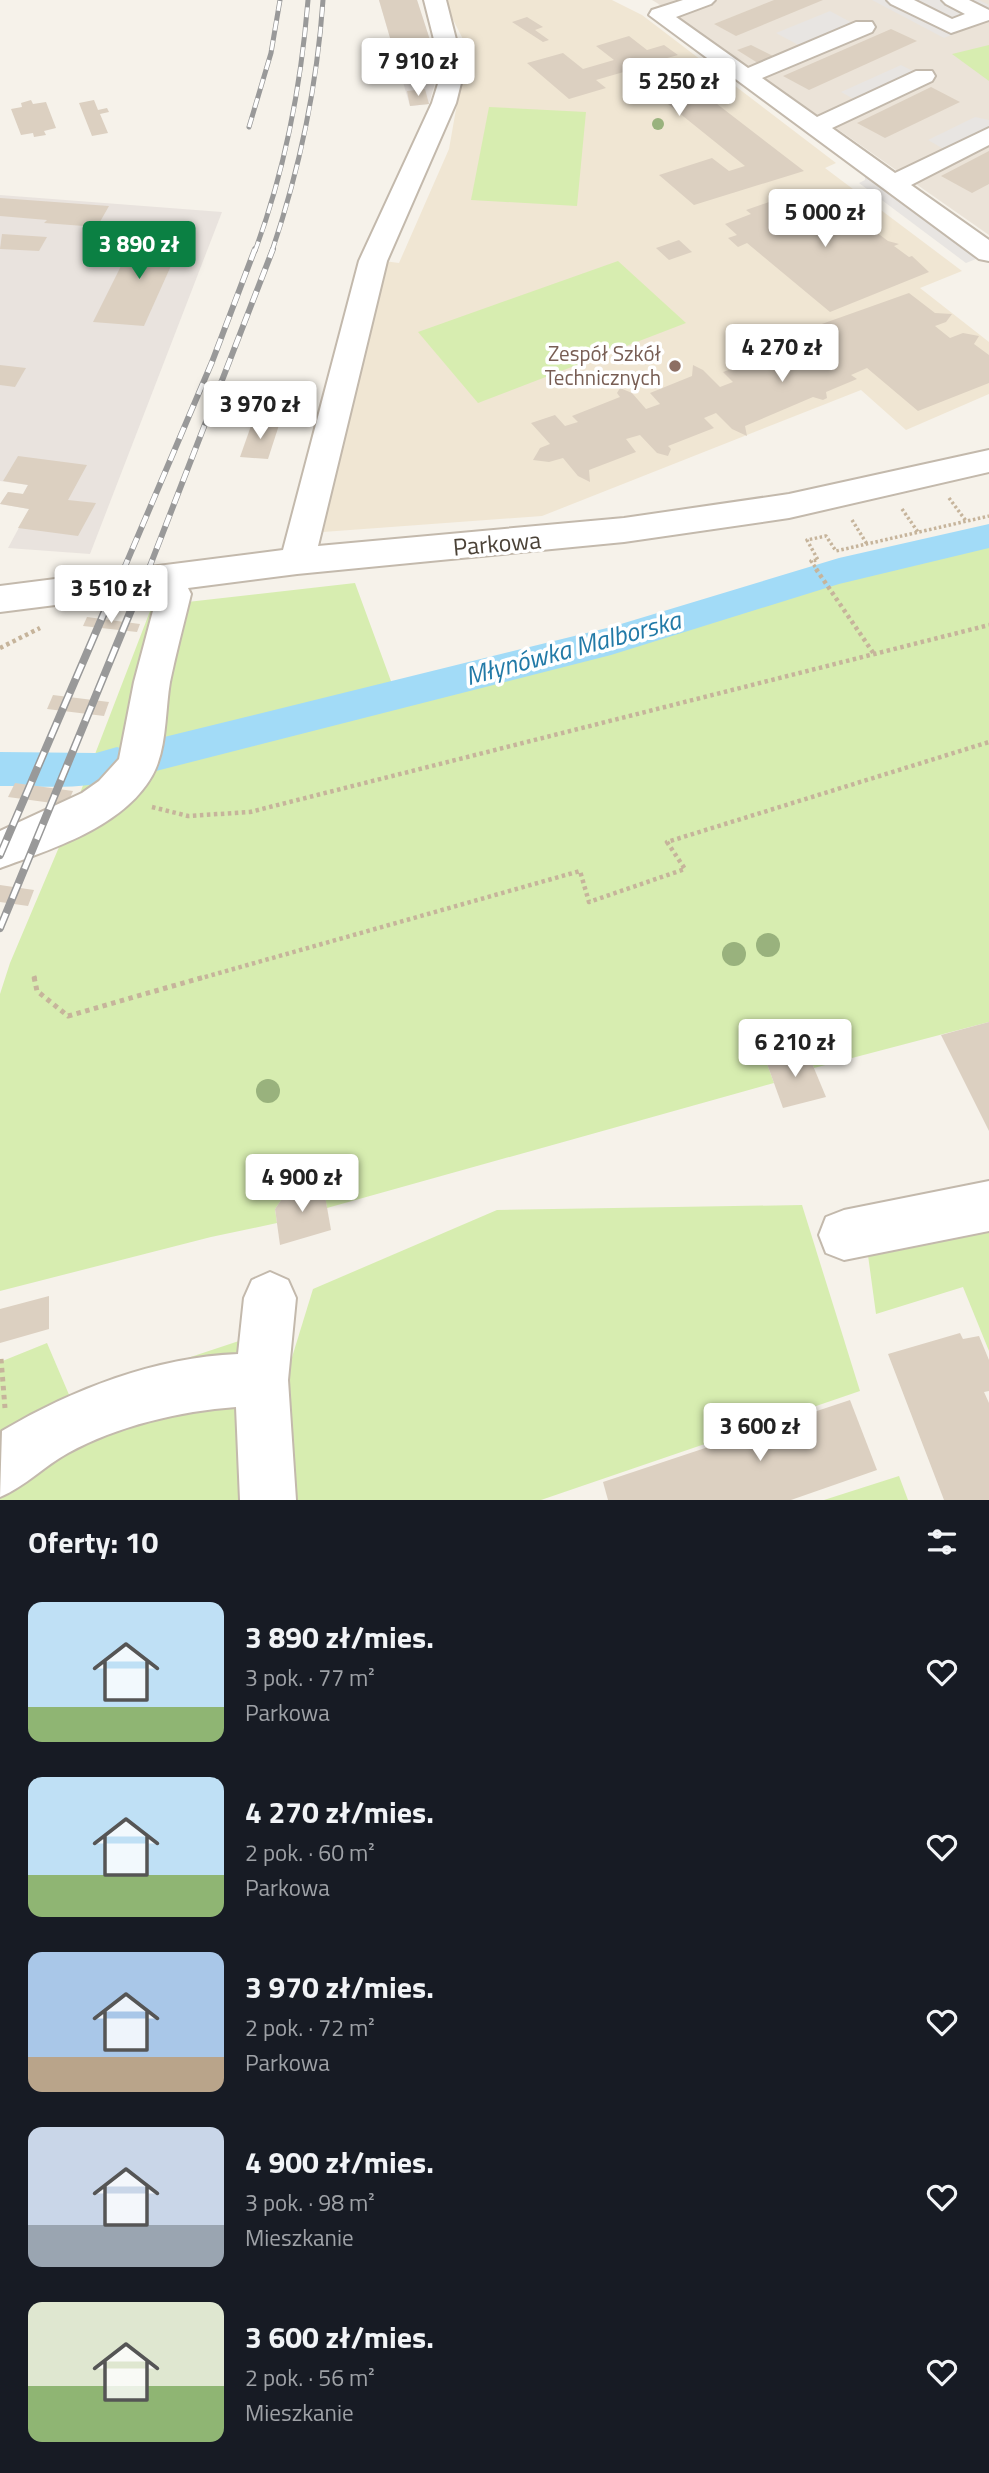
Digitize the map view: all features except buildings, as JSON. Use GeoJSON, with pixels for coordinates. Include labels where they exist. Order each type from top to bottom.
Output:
{"type":"FeatureCollection","features":[{"type":"Feature","properties":{"kind":"street"},"geometry":{"type":"LineString","coordinates":[[297,561],[373,261],[444,103],[453,71],[435,0]]}},
{"type":"Feature","properties":{"kind":"street"},"geometry":{"type":"LineString","coordinates":[[704,0],[660,15],[989,253]]}},
{"type":"Feature","properties":{"kind":"street"},"geometry":{"type":"LineString","coordinates":[[898,0],[951,27],[983,15],[953,0]]}},
{"type":"Feature","properties":{"kind":"street"},"geometry":{"type":"LineString","coordinates":[[746,77],[864,27]]}},
{"type":"Feature","properties":{"kind":"street"},"geometry":{"type":"LineString","coordinates":[[815,127],[924,76]]}},
{"type":"Feature","properties":{"kind":"street"},"geometry":{"type":"LineString","coordinates":[[894,184],[989,135]]}},
{"type":"Feature","properties":{"kind":"street","name":"Parkowa"},"geometry":{"type":"LineString","coordinates":[[0,599],[297,561],[573,537],[766,510],[989,461]]}},
{"type":"Feature","properties":{"kind":"street"},"geometry":{"type":"LineString","coordinates":[[0,850],[84,813],[123,786],[138,764],[152,682],[174,594]]}},
{"type":"Feature","properties":{"kind":"street"},"geometry":{"type":"LineString","coordinates":[[844,1235],[989,1206]]}},
{"type":"Feature","properties":{"kind":"street"},"geometry":{"type":"LineString","coordinates":[[268,1500],[261,1380],[270,1298]]}},
{"type":"Feature","properties":{"kind":"street"},"geometry":{"type":"LineString","coordinates":[[0,1469],[9,1458],[71,1422],[117,1404],[238,1379],[261,1380]]}},
{"type":"Feature","properties":{"kind":"path"},"geometry":{"type":"LineString","coordinates":[[947,495],[966,521]]}},
{"type":"Feature","properties":{"kind":"path"},"geometry":{"type":"LineString","coordinates":[[899,505],[918,532]]}},
{"type":"Feature","properties":{"kind":"path"},"geometry":{"type":"LineString","coordinates":[[874,654],[825,585],[811,561],[818,560],[807,540],[826,536],[836,551],[989,516]]}},
{"type":"Feature","properties":{"kind":"path"},"geometry":{"type":"LineString","coordinates":[[849,517],[867,544]]}},
{"type":"Feature","properties":{"kind":"path"},"geometry":{"type":"LineString","coordinates":[[123,786],[140,801],[161,811],[198,818],[250,812],[989,625]]}},
{"type":"Feature","properties":{"kind":"path"},"geometry":{"type":"LineString","coordinates":[[34,976],[37,991],[68,1016],[580,871],[589,902],[685,869],[667,842],[989,742]]}},
{"type":"Feature","properties":{"kind":"shaded area"},"geometry":{"type":"Polygon","coordinates":[[[379,0],[417,0],[439,68],[429,104],[410,106],[379,0]]]}},
{"type":"Feature","properties":{"kind":"shaded area","name":"Zespół Szkół Technicznych"},"geometry":{"type":"Polygon","coordinates":[[[443,0],[612,0],[642,15],[836,163],[825,168],[962,271],[920,288],[989,342],[989,394],[906,430],[861,390],[542,516],[323,532],[384,261],[399,263],[449,149],[467,47],[443,0]]]}},
{"type":"Feature","properties":{"kind":"shaded area"},"geometry":{"type":"Polygon","coordinates":[[[652,0],[989,0],[989,235],[657,3],[652,0]]]}},
{"type":"Feature","properties":{"kind":"shaded area"},"geometry":{"type":"Polygon","coordinates":[[[872,0],[979,0],[989,5],[989,20],[944,38],[872,0]]]}},
{"type":"Feature","properties":{"kind":"shaded area"},"geometry":{"type":"Polygon","coordinates":[[[830,11],[858,26],[804,48],[776,33],[830,11]]]}},
{"type":"Feature","properties":{"kind":"shaded area"},"geometry":{"type":"Polygon","coordinates":[[[901,65],[917,73],[857,101],[841,92],[901,65]]]}},
{"type":"Feature","properties":{"kind":"shaded area"},"geometry":{"type":"Polygon","coordinates":[[[975,117],[989,120],[989,130],[947,151],[928,140],[975,117]]]}},
{"type":"Feature","properties":{"kind":"shaded area"},"geometry":{"type":"Polygon","coordinates":[[[865,173],[981,257],[966,263],[859,183],[865,180],[865,173]]]}},
{"type":"Feature","properties":{"kind":"shaded area"},"geometry":{"type":"Polygon","coordinates":[[[0,195],[222,212],[90,554],[8,548],[29,509],[0,504],[8,492],[23,494],[28,485],[0,481],[0,195]]]}},
{"type":"Feature","properties":{"kind":"green space"},"geometry":{"type":"Polygon","coordinates":[[[989,45],[989,81],[952,54],[989,45]]]}},
{"type":"Feature","properties":{"kind":"green space"},"geometry":{"type":"Polygon","coordinates":[[[489,107],[586,112],[577,206],[471,200],[489,107]]]}},
{"type":"Feature","properties":{"kind":"green space"},"geometry":{"type":"Polygon","coordinates":[[[618,261],[686,323],[478,403],[418,332],[618,261]]]}},
{"type":"Feature","properties":{"kind":"green space"},"geometry":{"type":"Polygon","coordinates":[[[989,544],[989,1022],[814,1068],[806,1049],[766,1061],[774,1083],[327,1208],[325,1196],[308,1185],[288,1190],[275,1209],[277,1223],[211,1237],[0,1291],[0,994],[152,606],[355,583],[399,703],[858,572],[989,544]]]}},
{"type":"Feature","properties":{"kind":"green space"},"geometry":{"type":"Polygon","coordinates":[[[802,1205],[860,1391],[541,1500],[295,1500],[281,1393],[313,1289],[497,1210],[802,1205]]]}},
{"type":"Feature","properties":{"kind":"green space"},"geometry":{"type":"Polygon","coordinates":[[[989,1221],[989,1351],[963,1287],[876,1314],[867,1248],[989,1221]]]}},
{"type":"Feature","properties":{"kind":"green space"},"geometry":{"type":"Polygon","coordinates":[[[254,1336],[254,1500],[0,1500],[0,1362],[47,1343],[70,1397],[254,1336]]]}},
{"type":"Feature","properties":{"kind":"green space"},"geometry":{"type":"Polygon","coordinates":[[[899,1476],[908,1500],[824,1500],[899,1476]]]}},
{"type":"Feature","properties":{"kind":"waterway","name":"Młynówka Malborska"},"geometry":{"type":"LineString","coordinates":[[156,755],[611,641],[839,571],[989,536]]}},
{"type":"Feature","properties":{"kind":"waterway","name":"Młynówka Malborska"},"geometry":{"type":"LineString","coordinates":[[0,769],[96,770],[117,764]]}},
{"type":"Feature","properties":{"kind":"railway"},"geometry":{"type":"LineString","coordinates":[[249,127],[271,53],[280,0]]}},
{"type":"Feature","properties":{"kind":"railway"},"geometry":{"type":"LineString","coordinates":[[255,251],[275,190],[290,127],[308,0]]}},
{"type":"Feature","properties":{"kind":"railway"},"geometry":{"type":"LineString","coordinates":[[272,251],[306,127],[323,0]]}},
{"type":"Feature","properties":{"kind":"railway"},"geometry":{"type":"LineString","coordinates":[[123,571],[212,362],[255,249]]}},
{"type":"Feature","properties":{"kind":"railway"},"geometry":{"type":"LineString","coordinates":[[148,571],[273,249]]}},
{"type":"Feature","properties":{"kind":"railway"},"geometry":{"type":"LineString","coordinates":[[0,855],[123,569]]}},
{"type":"Feature","properties":{"kind":"railway"},"geometry":{"type":"LineString","coordinates":[[0,928],[148,569]]}},
{"type":"Feature","properties":{"kind":"place","name":"Zespół Szkół Technicznych"},"geometry":{"type":"Point","coordinates":[675,366]}}]}
